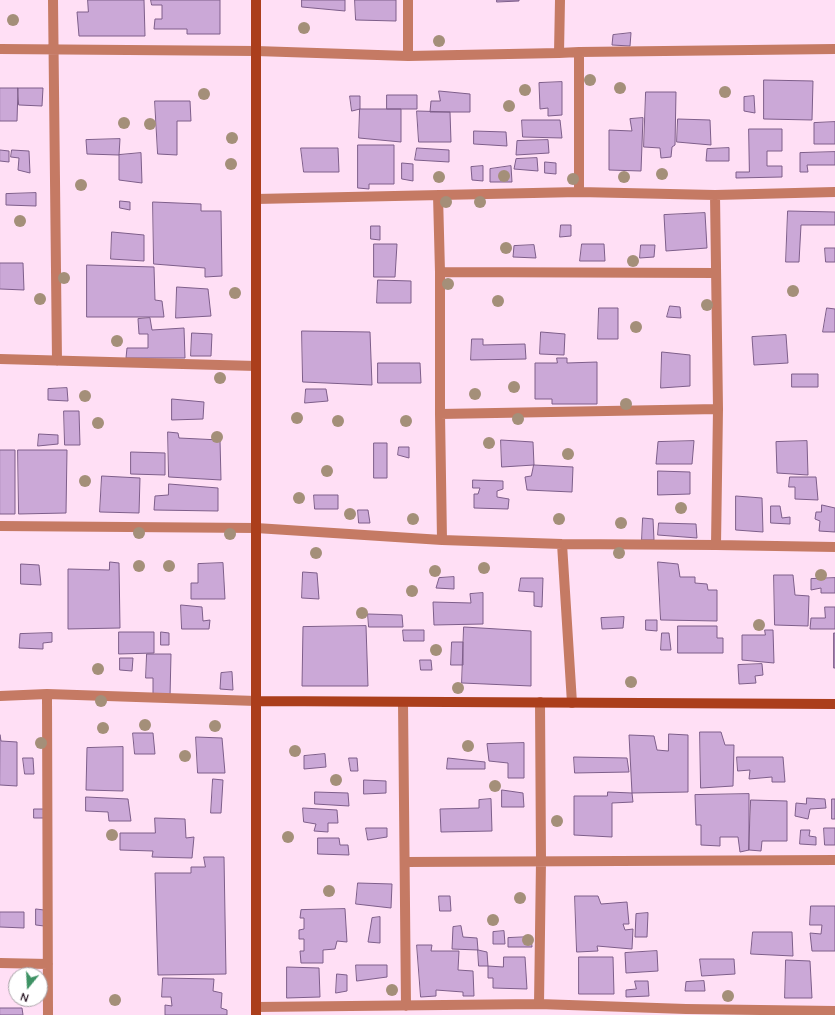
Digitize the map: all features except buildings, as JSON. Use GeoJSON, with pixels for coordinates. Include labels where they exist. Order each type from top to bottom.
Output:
{"type":"FeatureCollection","features":[{"type":"Feature","properties":{"kind":"street"},"geometry":{"type":"LineString","coordinates":[[53,0],[57,361]]}},
{"type":"Feature","properties":{"kind":"street"},"geometry":{"type":"LineString","coordinates":[[256,0],[256,1011],[406,1006],[539,1004],[686,1012],[829,1012]]}},
{"type":"Feature","properties":{"kind":"street"},"geometry":{"type":"LineString","coordinates":[[408,0],[408,56]]}},
{"type":"Feature","properties":{"kind":"street"},"geometry":{"type":"LineString","coordinates":[[559,53],[560,0]]}},
{"type":"Feature","properties":{"kind":"street"},"geometry":{"type":"LineString","coordinates":[[0,50],[53,49],[256,51],[408,56],[835,49]]}},
{"type":"Feature","properties":{"kind":"street"},"geometry":{"type":"LineString","coordinates":[[579,52],[579,192]]}},
{"type":"Feature","properties":{"kind":"street"},"geometry":{"type":"LineString","coordinates":[[256,199],[579,192],[715,195],[835,192]]}},
{"type":"Feature","properties":{"kind":"street"},"geometry":{"type":"LineString","coordinates":[[438,195],[442,540]]}},
{"type":"Feature","properties":{"kind":"street"},"geometry":{"type":"LineString","coordinates":[[715,195],[718,409],[716,545]]}},
{"type":"Feature","properties":{"kind":"street"},"geometry":{"type":"LineString","coordinates":[[440,272],[716,273]]}},
{"type":"Feature","properties":{"kind":"street"},"geometry":{"type":"LineString","coordinates":[[0,359],[256,366]]}},
{"type":"Feature","properties":{"kind":"street"},"geometry":{"type":"LineString","coordinates":[[440,414],[718,409]]}},
{"type":"Feature","properties":{"kind":"street"},"geometry":{"type":"LineString","coordinates":[[0,526],[256,528],[442,540],[562,544],[835,547]]}},
{"type":"Feature","properties":{"kind":"street"},"geometry":{"type":"LineString","coordinates":[[562,544],[572,703]]}},
{"type":"Feature","properties":{"kind":"street"},"geometry":{"type":"LineString","coordinates":[[47,694],[48,1015]]}},
{"type":"Feature","properties":{"kind":"street"},"geometry":{"type":"LineString","coordinates":[[0,696],[47,694],[256,701],[835,704]]}},
{"type":"Feature","properties":{"kind":"street"},"geometry":{"type":"LineString","coordinates":[[403,702],[406,1006]]}},
{"type":"Feature","properties":{"kind":"street"},"geometry":{"type":"LineString","coordinates":[[539,1004],[541,861],[540,702]]}},
{"type":"Feature","properties":{"kind":"street"},"geometry":{"type":"LineString","coordinates":[[405,862],[835,860]]}},
{"type":"Feature","properties":{"kind":"street"},"geometry":{"type":"LineString","coordinates":[[0,964],[48,964]]}}]}
